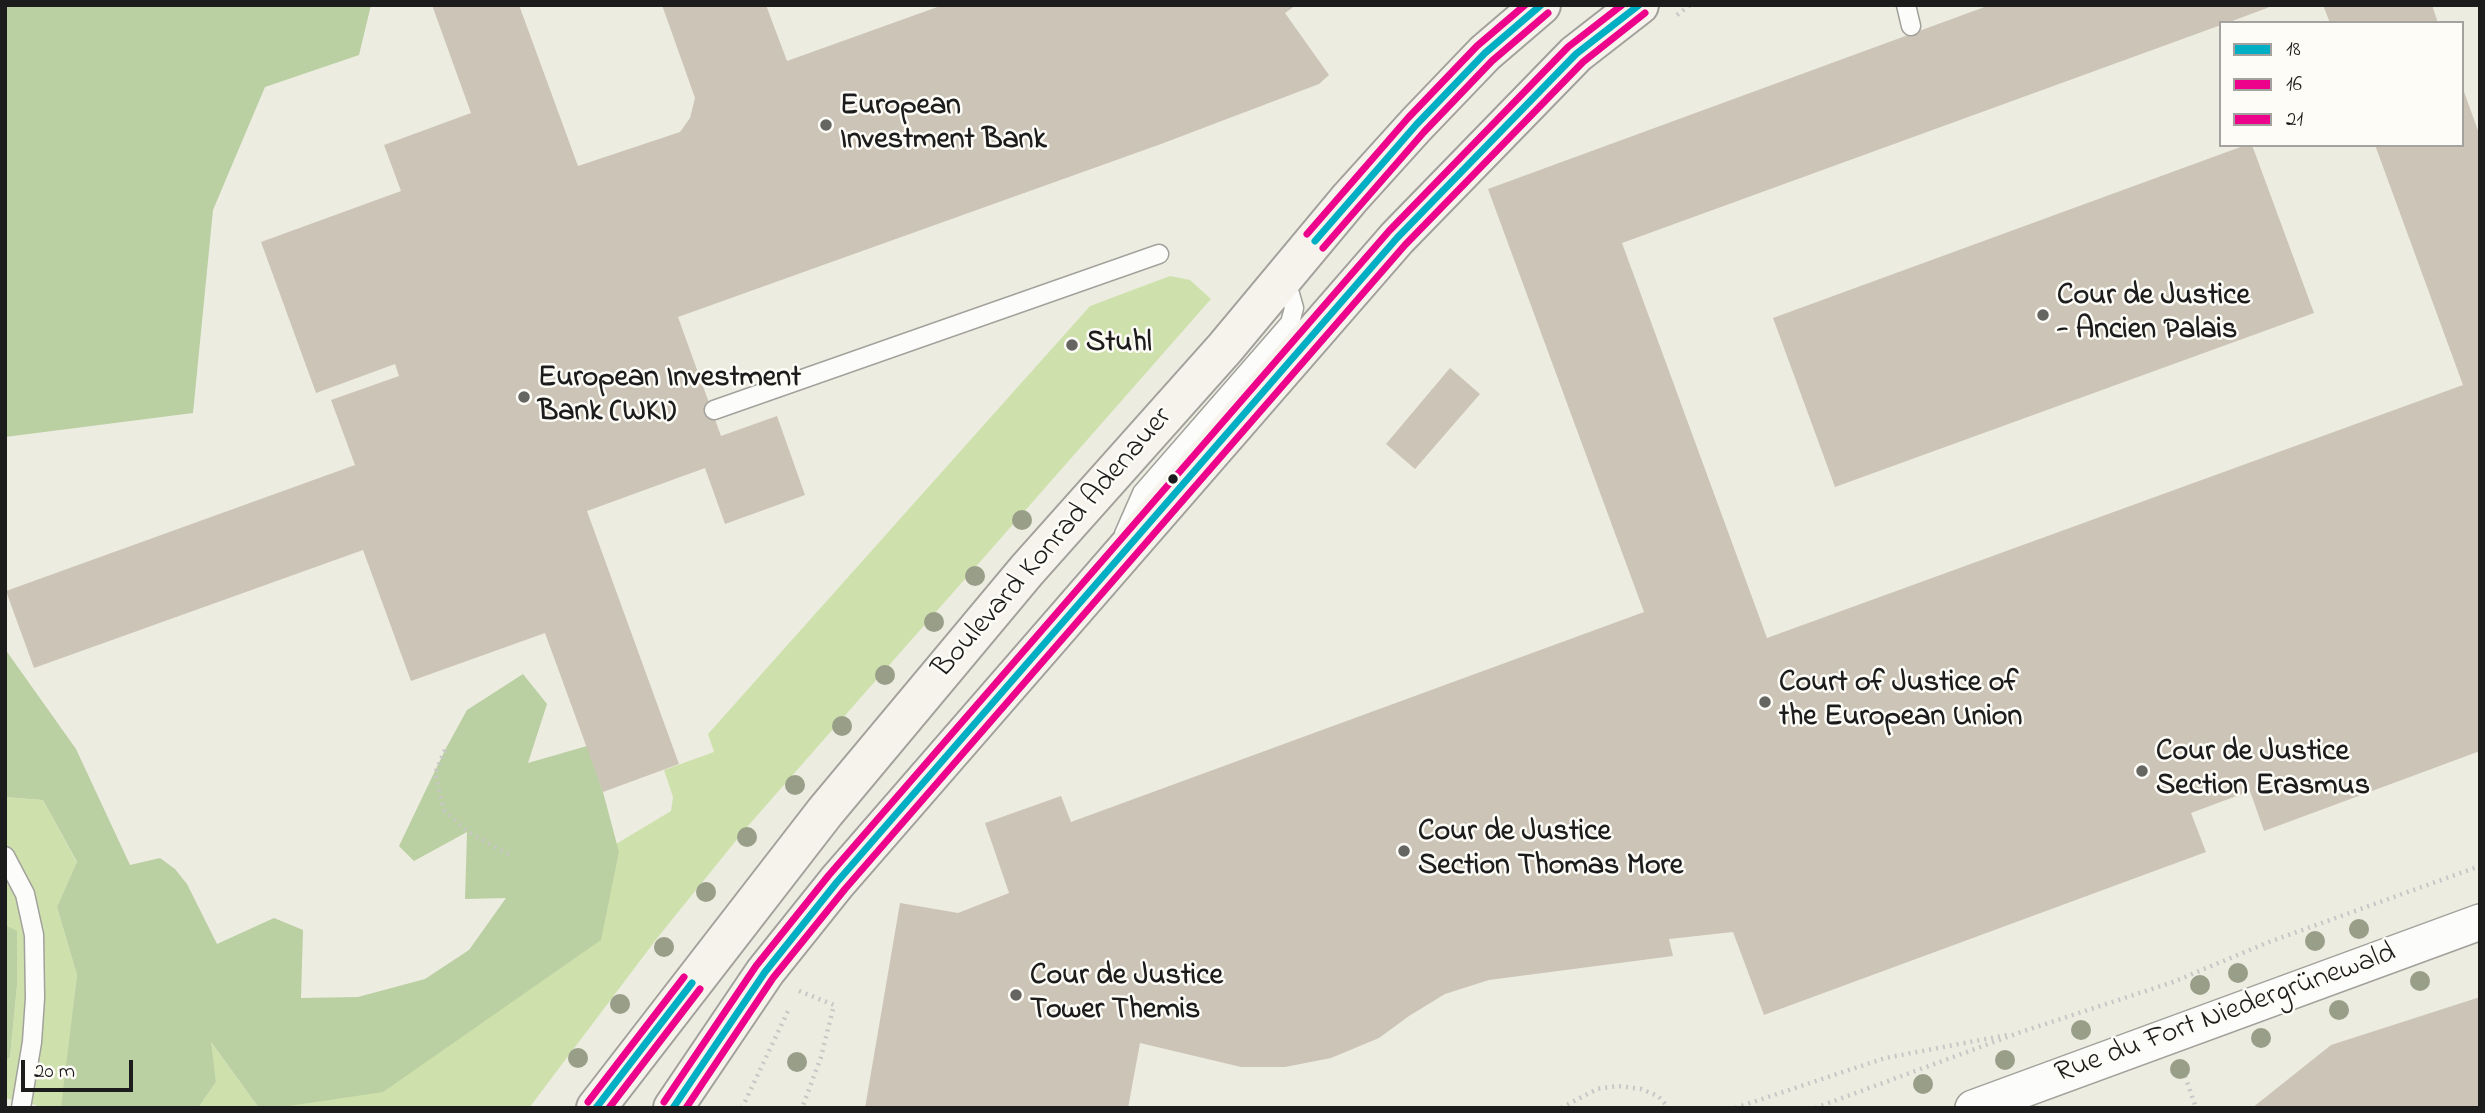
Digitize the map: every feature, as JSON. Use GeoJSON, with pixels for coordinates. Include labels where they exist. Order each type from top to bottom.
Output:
{"type":"FeatureCollection","features":[{"type":"Feature","properties":{"kind":"main road","name":"Boulevard Konrad Adenauer"},"geometry":{"type":"LineString","coordinates":[[596,1108],[842,791],[1027,570],[1281,283],[1350,198],[1416,125],[1485,53],[1541,5]]}},
{"type":"Feature","properties":{"kind":"main road","name":"Boulevard Konrad Adenauer"},"geometry":{"type":"LineString","coordinates":[[673,1108],[765,972],[837,882],[1397,238],[1576,54],[1639,5]]}},
{"type":"Feature","properties":{"kind":"street","name":"Rue du Fort Niedergrünewald"},"geometry":{"type":"LineString","coordinates":[[1973,1108],[2480,922]]}},
{"type":"Feature","properties":{"kind":"lane"},"geometry":{"type":"LineString","coordinates":[[1906,5],[1911,26]]}},
{"type":"Feature","properties":{"kind":"lane"},"geometry":{"type":"LineString","coordinates":[[714,410],[1159,254]]}},
{"type":"Feature","properties":{"kind":"lane"},"geometry":{"type":"LineString","coordinates":[[1108,572],[1142,493],[1290,323],[1294,308],[1290,294],[1281,283]]}},
{"type":"Feature","properties":{"kind":"lane"},"geometry":{"type":"LineString","coordinates":[[5,856],[24,894],[34,935],[35,998],[32,1042],[21,1108]]}},
{"type":"Feature","properties":{"kind":"path"},"geometry":{"type":"LineString","coordinates":[[445,750],[435,773],[444,810],[468,832],[510,855]]}},
{"type":"Feature","properties":{"kind":"path"},"geometry":{"type":"LineString","coordinates":[[1815,1108],[2021,1032],[2173,982],[2269,942],[2480,866]]}},
{"type":"Feature","properties":{"kind":"path"},"geometry":{"type":"LineString","coordinates":[[798,990],[834,1005],[821,1057],[802,1108]]}},
{"type":"Feature","properties":{"kind":"path"},"geometry":{"type":"LineString","coordinates":[[1735,1108],[1885,1059],[2021,1032]]}},
{"type":"Feature","properties":{"kind":"path"},"geometry":{"type":"LineString","coordinates":[[2185,1076],[2196,1108]]}},
{"type":"Feature","properties":{"kind":"path"},"geometry":{"type":"LineString","coordinates":[[1561,1108],[1597,1089],[1618,1086],[1641,1089],[1658,1096],[1670,1108]]}},
{"type":"Feature","properties":{"kind":"green space"},"geometry":{"type":"Polygon","coordinates":[[[5,5],[371,5],[359,55],[265,87],[213,210],[193,413],[5,437],[5,5]]]}},
{"type":"Feature","properties":{"kind":"green space"},"geometry":{"type":"Polygon","coordinates":[[[1170,276],[1190,280],[1211,299],[747,827],[658,937],[529,1108],[276,1108],[383,1091],[600,940],[619,852],[616,844],[671,811],[673,797],[664,770],[714,752],[708,734],[1090,306],[1170,276]]]}},
{"type":"Feature","properties":{"kind":"green space"},"geometry":{"type":"Polygon","coordinates":[[[5,649],[76,749],[130,865],[160,858],[175,869],[187,884],[217,944],[274,918],[303,930],[301,998],[358,997],[425,979],[469,950],[506,898],[465,899],[467,832],[414,861],[399,846],[467,710],[523,674],[547,704],[528,763],[587,746],[603,792],[619,852],[601,940],[383,1092],[276,1108],[259,1108],[211,1042],[216,1082],[198,1108],[61,1107],[77,975],[57,907],[77,862],[43,800],[5,797],[5,649]]]}},
{"type":"Feature","properties":{"kind":"green space"},"geometry":{"type":"Polygon","coordinates":[[[5,797],[43,800],[77,863],[57,907],[77,975],[62,1107],[65,1108],[36,1108],[36,1105],[5,1098],[5,1062],[10,1057],[17,985],[17,932],[5,925],[5,797]]]}},
{"type":"Feature","properties":{"kind":"green space"},"geometry":{"type":"Polygon","coordinates":[[[5,925],[17,931],[17,985],[10,1057],[5,1062],[5,925]]]}},
{"type":"Feature","properties":{"kind":"green space"},"geometry":{"type":"Polygon","coordinates":[[[210,1041],[259,1108],[198,1108],[216,1082],[210,1041]]]}},
{"type":"Feature","properties":{"kind":"building","name":"European Investment Bank (WKI)"},"geometry":{"type":"Polygon","coordinates":[[[432,5],[519,5],[578,166],[680,132],[690,118],[695,98],[662,5],[766,5],[787,61],[943,5],[1296,5],[1285,13],[1329,75],[1319,84],[1161,144],[678,317],[721,436],[777,416],[805,495],[725,524],[705,468],[587,511],[679,764],[603,792],[545,633],[411,681],[363,550],[34,668],[6,591],[355,465],[331,400],[399,376],[395,364],[316,393],[261,242],[401,191],[384,145],[471,113],[432,5]]]}},
{"type":"Feature","properties":{"kind":"building"},"geometry":{"type":"Polygon","coordinates":[[[1990,5],[2275,5],[2232,21],[2219,21],[2219,26],[1622,243],[1767,638],[2463,385],[2376,147],[2464,147],[2464,92],[2480,136],[2480,751],[2264,831],[2250,791],[2191,813],[2206,852],[1764,1015],[1733,932],[1669,939],[1673,956],[1489,980],[1445,994],[1379,1038],[1331,1058],[1285,1067],[1241,1067],[1140,1043],[1128,1108],[865,1108],[900,903],[958,913],[1009,893],[985,823],[1061,796],[1071,822],[1644,612],[1488,189],[1990,5]]]}},
{"type":"Feature","properties":{"kind":"building"},"geometry":{"type":"Polygon","coordinates":[[[2323,5],[2432,5],[2437,21],[2329,21],[2323,5]]]}},
{"type":"Feature","properties":{"kind":"building"},"geometry":{"type":"Polygon","coordinates":[[[2241,147],[2253,147],[2314,313],[1835,487],[1773,318],[2241,147]]]}},
{"type":"Feature","properties":{"kind":"building"},"geometry":{"type":"Polygon","coordinates":[[[1450,368],[1480,394],[1415,469],[1386,444],[1450,368]]]}},
{"type":"Feature","properties":{"kind":"building"},"geometry":{"type":"Polygon","coordinates":[[[2480,997],[2480,1108],[2252,1108],[2331,1045],[2480,997]]]}},
{"type":"Feature","properties":{"kind":"transit line","name":"21"},"geometry":{"type":"LineString","coordinates":[[1307,234],[1408,118],[1477,46],[1525,5]]}},
{"type":"Feature","properties":{"kind":"transit line","name":"18"},"geometry":{"type":"LineString","coordinates":[[1315,241],[1416,125],[1485,53],[1541,5]]}},
{"type":"Feature","properties":{"kind":"transit line","name":"21"},"geometry":{"type":"LineString","coordinates":[[664,1102],[756,966],[829,875],[1389,231],[1568,47],[1622,5]]}},
{"type":"Feature","properties":{"kind":"transit line","name":"18"},"geometry":{"type":"LineString","coordinates":[[673,1108],[765,972],[837,882],[1397,238],[1576,54],[1639,5]]}},
{"type":"Feature","properties":{"kind":"transit line","name":"16"},"geometry":{"type":"LineString","coordinates":[[1323,248],[1424,132],[1492,61],[1548,13]]}},
{"type":"Feature","properties":{"kind":"transit line","name":"16"},"geometry":{"type":"LineString","coordinates":[[686,1108],[773,978],[845,889],[1405,245],[1583,62],[1645,13]]}},
{"type":"Feature","properties":{"kind":"transit line","name":"21"},"geometry":{"type":"LineString","coordinates":[[588,1102],[684,977]]}},
{"type":"Feature","properties":{"kind":"transit line","name":"18"},"geometry":{"type":"LineString","coordinates":[[596,1108],[692,983]]}},
{"type":"Feature","properties":{"kind":"transit line","name":"16"},"geometry":{"type":"LineString","coordinates":[[609,1108],[700,989]]}},
{"type":"Feature","properties":{"kind":"place","name":"European Investment Bank"},"geometry":{"type":"Point","coordinates":[826,125]}},
{"type":"Feature","properties":{"kind":"place","name":"Cour de Justice - Ancien Palais"},"geometry":{"type":"Point","coordinates":[2043,315]}},
{"type":"Feature","properties":{"kind":"place","name":"Stuhl"},"geometry":{"type":"Point","coordinates":[1072,345]}},
{"type":"Feature","properties":{"kind":"place","name":"European Investment Bank (WKI)"},"geometry":{"type":"Point","coordinates":[524,397]}},
{"type":"Feature","properties":{"kind":"place","name":"Court of Justice of the European Union"},"geometry":{"type":"Point","coordinates":[1765,702]}},
{"type":"Feature","properties":{"kind":"place","name":"Cour de Justice Section Erasmus"},"geometry":{"type":"Point","coordinates":[2142,771]}},
{"type":"Feature","properties":{"kind":"place","name":"Cour de Justice Section Thomas More"},"geometry":{"type":"Point","coordinates":[1404,851]}},
{"type":"Feature","properties":{"kind":"place","name":"Cour de Justice Tower Themis"},"geometry":{"type":"Point","coordinates":[1016,995]}}]}
